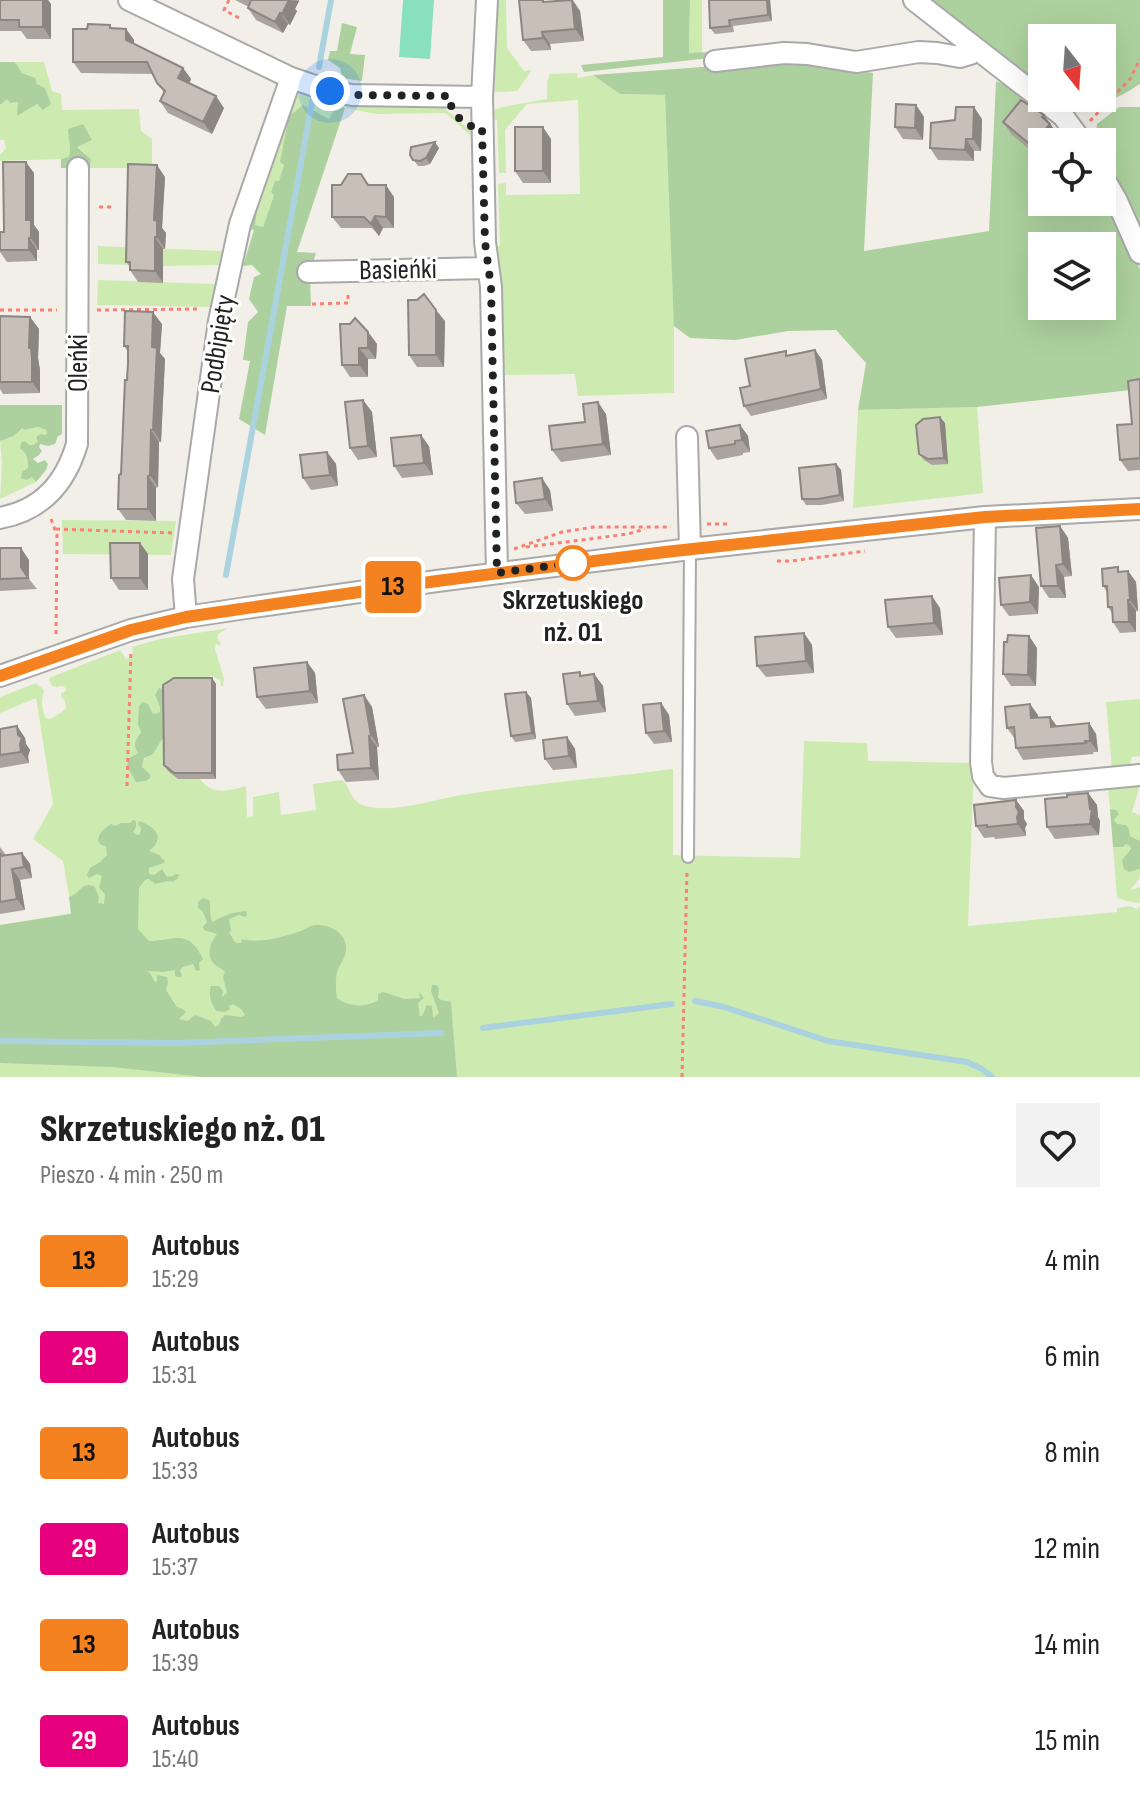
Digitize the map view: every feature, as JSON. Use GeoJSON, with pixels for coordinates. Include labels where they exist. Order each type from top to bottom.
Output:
{"type":"FeatureCollection","features":[{"type":"Feature","properties":{"kind":"street"},"geometry":{"type":"LineString","coordinates":[[129,0],[291,78],[330,91],[352,95],[482,97]]}},
{"type":"Feature","properties":{"kind":"street"},"geometry":{"type":"LineString","coordinates":[[487,0],[482,97],[485,242],[491,287],[497,573]]}},
{"type":"Feature","properties":{"kind":"street"},"geometry":{"type":"LineString","coordinates":[[914,0],[1063,116],[1071,128]]}},
{"type":"Feature","properties":{"kind":"street"},"geometry":{"type":"LineString","coordinates":[[715,61],[784,53],[856,62],[919,52],[962,57],[971,53],[973,46]]}},
{"type":"Feature","properties":{"kind":"street","name":"Podbipięty"},"geometry":{"type":"LineString","coordinates":[[186,617],[183,579],[219,321],[240,224],[291,78]]}},
{"type":"Feature","properties":{"kind":"street","name":"Oleńki"},"geometry":{"type":"LineString","coordinates":[[0,518],[25,511],[47,497],[74,454],[78,435],[78,168]]}},
{"type":"Feature","properties":{"kind":"street"},"geometry":{"type":"LineString","coordinates":[[1116,199],[1140,253]]}},
{"type":"Feature","properties":{"kind":"street","name":"Basieńki"},"geometry":{"type":"LineString","coordinates":[[308,272],[488,268]]}},
{"type":"Feature","properties":{"kind":"street"},"geometry":{"type":"LineString","coordinates":[[687,437],[690,549]]}},
{"type":"Feature","properties":{"kind":"street"},"geometry":{"type":"LineString","coordinates":[[0,676],[131,630],[186,617],[690,549],[985,517],[1140,509]]}},
{"type":"Feature","properties":{"kind":"street"},"geometry":{"type":"LineString","coordinates":[[985,517],[981,762],[985,781],[990,786],[1004,788],[1140,775]]}},
{"type":"Feature","properties":{"kind":"lane"},"geometry":{"type":"LineString","coordinates":[[688,857],[690,549]]}},
{"type":"Feature","properties":{"kind":"path"},"geometry":{"type":"LineString","coordinates":[[229,0],[224,10],[239,18]]}},
{"type":"Feature","properties":{"kind":"path"},"geometry":{"type":"LineString","coordinates":[[1088,128],[1130,79],[1140,59]]}},
{"type":"Feature","properties":{"kind":"path"},"geometry":{"type":"LineString","coordinates":[[0,310],[213,309]]}},
{"type":"Feature","properties":{"kind":"path"},"geometry":{"type":"LineString","coordinates":[[520,548],[628,534],[648,528]]}},
{"type":"Feature","properties":{"kind":"path"},"geometry":{"type":"LineString","coordinates":[[56,529],[181,533]]}},
{"type":"Feature","properties":{"kind":"path"},"geometry":{"type":"LineString","coordinates":[[127,786],[131,630]]}},
{"type":"Feature","properties":{"kind":"path"},"geometry":{"type":"LineString","coordinates":[[682,1077],[688,857]]}},
{"type":"Feature","properties":{"kind":"green space"},"geometry":{"type":"Polygon","coordinates":[[[403,0],[434,0],[430,59],[399,57],[403,0]]]}},
{"type":"Feature","properties":{"kind":"green space"},"geometry":{"type":"Polygon","coordinates":[[[493,0],[506,0],[507,48],[524,71],[532,70],[517,91],[490,91],[493,0]]]}},
{"type":"Feature","properties":{"kind":"green space"},"geometry":{"type":"Polygon","coordinates":[[[663,0],[690,0],[689,53],[713,52],[710,58],[584,72],[581,65],[663,57],[663,0]]]}},
{"type":"Feature","properties":{"kind":"green space"},"geometry":{"type":"Polygon","coordinates":[[[690,0],[702,0],[702,53],[689,54],[690,0]]]}},
{"type":"Feature","properties":{"kind":"green space"},"geometry":{"type":"Polygon","coordinates":[[[929,0],[1140,0],[1140,84],[1116,97],[1116,24],[1028,24],[1028,78],[929,0]]]}},
{"type":"Feature","properties":{"kind":"green space"},"geometry":{"type":"Polygon","coordinates":[[[342,23],[357,27],[350,54],[365,55],[362,81],[342,78],[340,68],[328,60],[330,51],[337,51],[342,23]]]}},
{"type":"Feature","properties":{"kind":"green space"},"geometry":{"type":"Polygon","coordinates":[[[800,60],[873,73],[864,251],[989,231],[996,81],[1017,91],[1029,112],[1033,128],[1028,128],[1028,216],[1115,216],[1140,269],[1140,389],[977,407],[858,410],[866,363],[836,330],[788,331],[735,340],[690,338],[674,326],[665,95],[620,94],[593,75],[800,60]]]}},
{"type":"Feature","properties":{"kind":"green space"},"geometry":{"type":"Polygon","coordinates":[[[0,62],[15,62],[22,73],[35,78],[37,84],[45,88],[51,104],[43,110],[37,104],[17,116],[18,102],[10,103],[7,99],[0,105],[0,62]]]}},
{"type":"Feature","properties":{"kind":"green space"},"geometry":{"type":"Polygon","coordinates":[[[15,62],[44,62],[52,91],[61,94],[62,110],[139,109],[141,131],[152,139],[152,168],[90,168],[91,159],[77,146],[69,130],[69,158],[0,161],[0,155],[6,148],[4,140],[0,140],[0,105],[7,98],[11,103],[19,102],[18,116],[37,84],[34,78],[22,73],[15,62]]]}},
{"type":"Feature","properties":{"kind":"green space"},"geometry":{"type":"Polygon","coordinates":[[[577,73],[578,78],[593,75],[620,94],[665,95],[674,287],[674,393],[578,396],[575,374],[500,375],[494,246],[500,246],[498,184],[506,183],[506,195],[580,194],[578,100],[527,104],[505,130],[506,173],[499,173],[497,120],[491,118],[491,111],[547,99],[550,74],[577,73]]]}},
{"type":"Feature","properties":{"kind":"green space"},"geometry":{"type":"Polygon","coordinates":[[[306,93],[443,104],[475,133],[476,174],[472,176],[472,137],[446,113],[377,114],[336,106],[330,119],[285,165],[279,181],[275,181],[274,195],[263,227],[255,226],[252,210],[293,99],[306,93]]]}},
{"type":"Feature","properties":{"kind":"green space"},"geometry":{"type":"Polygon","coordinates":[[[303,105],[329,119],[336,106],[345,108],[297,252],[316,253],[313,263],[302,263],[302,271],[310,278],[311,306],[287,306],[265,435],[239,419],[250,361],[243,360],[248,322],[258,312],[249,299],[254,277],[261,274],[252,265],[243,266],[254,230],[246,228],[252,210],[257,212],[255,225],[263,227],[274,195],[271,192],[275,181],[279,181],[284,165],[280,162],[289,116],[303,105]]]}},
{"type":"Feature","properties":{"kind":"green space"},"geometry":{"type":"Polygon","coordinates":[[[1140,107],[1140,238],[1116,187],[1116,128],[1097,128],[1097,124],[1116,109],[1140,107]]]}},
{"type":"Feature","properties":{"kind":"green space"},"geometry":{"type":"Polygon","coordinates":[[[83,124],[92,140],[77,147],[91,159],[90,168],[61,168],[61,159],[69,157],[68,129],[83,124]]]}},
{"type":"Feature","properties":{"kind":"green space"},"geometry":{"type":"Polygon","coordinates":[[[98,246],[222,251],[219,265],[98,264],[98,246]]]}},
{"type":"Feature","properties":{"kind":"green space"},"geometry":{"type":"Polygon","coordinates":[[[98,280],[215,284],[210,307],[97,305],[98,280]]]}},
{"type":"Feature","properties":{"kind":"green space"},"geometry":{"type":"Polygon","coordinates":[[[0,405],[62,405],[62,434],[55,444],[40,444],[42,451],[33,459],[38,463],[45,460],[48,464],[36,482],[32,477],[26,480],[21,478],[28,465],[26,454],[20,448],[25,441],[34,445],[38,441],[36,437],[45,435],[46,430],[22,428],[15,435],[0,441],[0,405]]]}},
{"type":"Feature","properties":{"kind":"green space"},"geometry":{"type":"Polygon","coordinates":[[[977,407],[983,493],[853,508],[858,410],[977,407]]]}},
{"type":"Feature","properties":{"kind":"green space"},"geometry":{"type":"Polygon","coordinates":[[[38,427],[47,433],[24,451],[36,482],[0,499],[0,441],[10,438],[21,428],[38,427]]]}},
{"type":"Feature","properties":{"kind":"green space"},"geometry":{"type":"Polygon","coordinates":[[[62,520],[176,521],[171,555],[63,554],[62,520]]]}},
{"type":"Feature","properties":{"kind":"green space"},"geometry":{"type":"Polygon","coordinates":[[[228,628],[218,634],[221,643],[220,646],[216,644],[215,649],[224,679],[223,686],[220,680],[212,676],[203,678],[201,684],[155,695],[160,712],[153,714],[143,728],[136,743],[138,753],[129,758],[150,778],[150,773],[142,768],[144,759],[162,739],[168,742],[178,779],[200,779],[210,788],[221,791],[246,786],[247,817],[253,816],[253,797],[279,792],[281,815],[316,810],[313,784],[342,780],[354,799],[363,805],[392,808],[487,791],[673,769],[673,855],[800,858],[804,741],[867,743],[868,761],[974,763],[968,926],[1117,912],[1117,908],[1130,906],[1137,909],[1140,906],[1140,1077],[0,1077],[0,925],[72,913],[63,861],[33,839],[53,804],[36,698],[0,713],[0,697],[36,683],[44,690],[42,708],[46,718],[50,719],[66,708],[61,693],[66,688],[52,686],[51,677],[120,650],[126,659],[133,656],[132,647],[160,639],[228,628]]]}},
{"type":"Feature","properties":{"kind":"green space"},"geometry":{"type":"Polygon","coordinates":[[[159,688],[167,690],[168,742],[162,739],[153,754],[144,758],[142,767],[150,778],[136,782],[127,766],[129,758],[138,753],[135,745],[141,732],[138,725],[139,706],[143,702],[148,704],[153,714],[160,712],[155,695],[159,688]]]}},
{"type":"Feature","properties":{"kind":"green space"},"geometry":{"type":"Polygon","coordinates":[[[1140,699],[1140,756],[1132,757],[1129,767],[1112,768],[1106,702],[1140,699]]]}},
{"type":"Feature","properties":{"kind":"green space"},"geometry":{"type":"Polygon","coordinates":[[[1140,785],[1132,812],[1140,815],[1140,841],[1130,836],[1129,829],[1117,825],[1114,820],[1116,810],[1110,809],[1108,786],[1140,785]]]}},
{"type":"Feature","properties":{"kind":"green space"},"geometry":{"type":"Polygon","coordinates":[[[1110,809],[1119,814],[1114,820],[1117,824],[1126,825],[1130,836],[1140,841],[1140,869],[1129,872],[1124,869],[1122,860],[1130,846],[1113,847],[1110,809]]]}},
{"type":"Feature","properties":{"kind":"green space"},"geometry":{"type":"Polygon","coordinates":[[[133,820],[136,827],[133,832],[137,835],[141,828],[139,821],[157,833],[157,842],[149,851],[160,855],[165,861],[149,868],[149,874],[154,875],[162,869],[167,877],[179,874],[173,882],[155,884],[149,879],[145,880],[139,888],[138,929],[149,941],[186,939],[203,959],[199,963],[200,970],[196,971],[193,964],[183,967],[180,970],[182,977],[175,975],[175,970],[146,971],[155,982],[157,975],[167,977],[166,990],[177,1007],[186,1012],[179,1019],[188,1021],[195,1015],[211,1021],[215,1027],[225,1015],[245,1015],[233,1004],[225,1012],[216,1011],[211,1002],[211,986],[219,986],[223,991],[222,997],[227,993],[223,977],[225,972],[214,964],[210,956],[211,944],[217,934],[204,930],[207,922],[198,908],[198,902],[203,898],[209,900],[213,922],[229,914],[246,911],[245,917],[239,915],[229,919],[229,933],[238,943],[242,939],[277,938],[315,925],[326,926],[341,934],[346,949],[336,976],[336,986],[337,998],[346,1003],[368,1004],[378,1000],[378,994],[383,992],[405,999],[420,998],[419,992],[424,998],[418,1003],[420,1016],[427,1005],[432,1006],[433,1018],[439,1013],[431,991],[432,985],[437,985],[438,997],[451,1002],[457,1077],[203,1077],[112,1067],[0,1063],[0,925],[71,914],[69,897],[87,885],[95,887],[98,903],[104,904],[105,894],[99,888],[102,876],[97,874],[89,878],[87,875],[90,868],[107,855],[106,846],[98,841],[99,835],[111,824],[115,826],[133,820]]]}},
{"type":"Feature","properties":{"kind":"green space"},"geometry":{"type":"Polygon","coordinates":[[[1130,846],[1137,871],[1140,869],[1140,878],[1130,890],[1140,887],[1140,903],[1117,898],[1113,847],[1130,846]]]}},
{"type":"Feature","properties":{"kind":"building"},"geometry":{"type":"Polygon","coordinates":[[[0,0],[43,0],[43,27],[19,27],[19,20],[0,20],[0,0]]]}},
{"type":"Feature","properties":{"kind":"building"},"geometry":{"type":"Polygon","coordinates":[[[251,0],[289,0],[275,22],[248,8],[251,0]]]}},
{"type":"Feature","properties":{"kind":"building"},"geometry":{"type":"Polygon","coordinates":[[[519,0],[572,0],[575,29],[542,32],[543,38],[523,40],[519,0]]]}},
{"type":"Feature","properties":{"kind":"building"},"geometry":{"type":"Polygon","coordinates":[[[709,0],[767,0],[768,15],[729,20],[730,26],[710,28],[709,0]]]}},
{"type":"Feature","properties":{"kind":"building"},"geometry":{"type":"Polygon","coordinates":[[[88,24],[126,29],[126,40],[183,68],[178,78],[216,96],[203,122],[160,101],[165,91],[157,83],[147,62],[73,62],[73,29],[87,29],[88,24]]]}},
{"type":"Feature","properties":{"kind":"building"},"geometry":{"type":"Polygon","coordinates":[[[1021,100],[1028,105],[1028,112],[1039,112],[1050,124],[1047,128],[1028,128],[1028,143],[1003,122],[1021,100]]]}},
{"type":"Feature","properties":{"kind":"building"},"geometry":{"type":"Polygon","coordinates":[[[896,104],[916,105],[915,128],[895,127],[896,104]]]}},
{"type":"Feature","properties":{"kind":"building"},"geometry":{"type":"Polygon","coordinates":[[[956,107],[974,107],[973,139],[966,139],[965,150],[930,148],[931,123],[955,120],[956,107]]]}},
{"type":"Feature","properties":{"kind":"building"},"geometry":{"type":"Polygon","coordinates":[[[515,127],[543,127],[543,171],[515,171],[515,127]]]}},
{"type":"Feature","properties":{"kind":"building"},"geometry":{"type":"Polygon","coordinates":[[[435,142],[426,158],[413,160],[411,147],[435,142]]]}},
{"type":"Feature","properties":{"kind":"building"},"geometry":{"type":"Polygon","coordinates":[[[3,162],[26,162],[26,220],[31,220],[29,250],[0,250],[0,232],[4,232],[3,162]]]}},
{"type":"Feature","properties":{"kind":"building"},"geometry":{"type":"Polygon","coordinates":[[[128,164],[157,165],[155,271],[130,270],[130,262],[126,262],[128,164]]]}},
{"type":"Feature","properties":{"kind":"building"},"geometry":{"type":"Polygon","coordinates":[[[348,174],[361,174],[368,185],[386,185],[386,217],[375,216],[371,224],[364,217],[332,217],[332,185],[341,185],[348,174]]]}},
{"type":"Feature","properties":{"kind":"building"},"geometry":{"type":"Polygon","coordinates":[[[424,294],[436,310],[436,355],[409,355],[408,300],[417,300],[424,294]]]}},
{"type":"Feature","properties":{"kind":"building"},"geometry":{"type":"Polygon","coordinates":[[[125,311],[153,312],[152,347],[157,348],[148,509],[118,509],[128,363],[128,346],[124,346],[125,311]]]}},
{"type":"Feature","properties":{"kind":"building"},"geometry":{"type":"Polygon","coordinates":[[[0,316],[30,317],[32,382],[0,382],[0,316]]]}},
{"type":"Feature","properties":{"kind":"building"},"geometry":{"type":"Polygon","coordinates":[[[355,318],[368,332],[368,348],[359,348],[359,365],[342,365],[340,324],[350,324],[355,318]]]}},
{"type":"Feature","properties":{"kind":"building"},"geometry":{"type":"Polygon","coordinates":[[[815,350],[821,389],[744,406],[740,388],[750,386],[745,359],[786,351],[786,356],[815,350]]]}},
{"type":"Feature","properties":{"kind":"building"},"geometry":{"type":"Polygon","coordinates":[[[1140,379],[1140,458],[1120,460],[1117,425],[1132,424],[1128,381],[1140,379]]]}},
{"type":"Feature","properties":{"kind":"building"},"geometry":{"type":"Polygon","coordinates":[[[363,400],[368,446],[350,448],[345,402],[363,400]]]}},
{"type":"Feature","properties":{"kind":"building"},"geometry":{"type":"Polygon","coordinates":[[[598,402],[603,444],[552,450],[549,426],[585,422],[583,404],[598,402]]]}},
{"type":"Feature","properties":{"kind":"building"},"geometry":{"type":"Polygon","coordinates":[[[940,417],[944,458],[928,459],[919,454],[916,425],[923,419],[940,417]]]}},
{"type":"Feature","properties":{"kind":"building"},"geometry":{"type":"Polygon","coordinates":[[[740,425],[742,440],[709,448],[706,431],[740,425]]]}},
{"type":"Feature","properties":{"kind":"building"},"geometry":{"type":"Polygon","coordinates":[[[421,435],[424,463],[394,466],[391,438],[421,435]]]}},
{"type":"Feature","properties":{"kind":"building"},"geometry":{"type":"Polygon","coordinates":[[[327,452],[330,475],[303,478],[300,455],[327,452]]]}},
{"type":"Feature","properties":{"kind":"building"},"geometry":{"type":"Polygon","coordinates":[[[836,464],[840,495],[802,499],[799,468],[836,464]]]}},
{"type":"Feature","properties":{"kind":"building"},"geometry":{"type":"Polygon","coordinates":[[[542,478],[545,499],[516,503],[514,482],[542,478]]]}},
{"type":"Feature","properties":{"kind":"building"},"geometry":{"type":"Polygon","coordinates":[[[1060,526],[1063,564],[1056,565],[1058,586],[1041,586],[1036,528],[1060,526]]]}},
{"type":"Feature","properties":{"kind":"building"},"geometry":{"type":"Polygon","coordinates":[[[110,543],[140,543],[140,578],[111,578],[110,543]]]}},
{"type":"Feature","properties":{"kind":"building"},"geometry":{"type":"Polygon","coordinates":[[[0,548],[21,548],[21,567],[28,578],[0,579],[0,548]]]}},
{"type":"Feature","properties":{"kind":"building"},"geometry":{"type":"Polygon","coordinates":[[[1118,567],[1118,572],[1128,571],[1129,622],[1113,622],[1112,607],[1108,607],[1107,586],[1103,586],[1102,569],[1118,567]]]}},
{"type":"Feature","properties":{"kind":"building"},"geometry":{"type":"Polygon","coordinates":[[[1031,575],[1030,602],[1001,605],[999,578],[1031,575]]]}},
{"type":"Feature","properties":{"kind":"building"},"geometry":{"type":"Polygon","coordinates":[[[932,596],[934,623],[888,627],[885,600],[932,596]]]}},
{"type":"Feature","properties":{"kind":"building"},"geometry":{"type":"Polygon","coordinates":[[[804,633],[806,661],[757,666],[755,637],[804,633]]]}},
{"type":"Feature","properties":{"kind":"building"},"geometry":{"type":"Polygon","coordinates":[[[1008,635],[1029,636],[1028,675],[1003,674],[1004,642],[1007,642],[1008,635]]]}},
{"type":"Feature","properties":{"kind":"building"},"geometry":{"type":"Polygon","coordinates":[[[307,662],[310,691],[257,697],[254,668],[307,662]]]}},
{"type":"Feature","properties":{"kind":"building"},"geometry":{"type":"Polygon","coordinates":[[[580,672],[580,676],[594,674],[598,701],[567,704],[563,674],[580,672]]]}},
{"type":"Feature","properties":{"kind":"building"},"geometry":{"type":"Polygon","coordinates":[[[174,678],[212,678],[212,773],[174,773],[164,765],[163,685],[174,678]]]}},
{"type":"Feature","properties":{"kind":"building"},"geometry":{"type":"Polygon","coordinates":[[[526,692],[532,733],[511,736],[505,694],[526,692]]]}},
{"type":"Feature","properties":{"kind":"building"},"geometry":{"type":"Polygon","coordinates":[[[364,695],[371,735],[371,768],[338,770],[337,755],[353,753],[343,699],[364,695]]]}},
{"type":"Feature","properties":{"kind":"building"},"geometry":{"type":"Polygon","coordinates":[[[661,703],[664,731],[646,733],[643,705],[661,703]]]}},
{"type":"Feature","properties":{"kind":"building"},"geometry":{"type":"Polygon","coordinates":[[[1030,704],[1031,718],[1050,717],[1051,727],[1089,723],[1090,741],[1016,748],[1014,727],[1007,728],[1005,707],[1030,704]]]}},
{"type":"Feature","properties":{"kind":"building"},"geometry":{"type":"Polygon","coordinates":[[[17,726],[18,735],[22,738],[21,752],[0,755],[0,729],[17,726]]]}},
{"type":"Feature","properties":{"kind":"building"},"geometry":{"type":"Polygon","coordinates":[[[567,737],[569,756],[545,759],[543,740],[567,737]]]}},
{"type":"Feature","properties":{"kind":"building"},"geometry":{"type":"Polygon","coordinates":[[[1088,793],[1092,809],[1090,824],[1047,827],[1045,799],[1088,793]]]}},
{"type":"Feature","properties":{"kind":"building"},"geometry":{"type":"Polygon","coordinates":[[[1016,800],[1018,824],[976,826],[974,805],[1016,800]]]}},
{"type":"Feature","properties":{"kind":"building"},"geometry":{"type":"Polygon","coordinates":[[[0,853],[1,856],[22,853],[24,867],[12,869],[17,899],[0,902],[0,853]]]}},
{"type":"Feature","properties":{"kind":"waterway"},"geometry":{"type":"LineString","coordinates":[[319,67],[331,0]]}},
{"type":"Feature","properties":{"kind":"waterway"},"geometry":{"type":"LineString","coordinates":[[226,575],[313,97]]}},
{"type":"Feature","properties":{"kind":"waterway"},"geometry":{"type":"LineString","coordinates":[[695,1001],[724,1007],[828,1041],[967,1062],[992,1077]]}},
{"type":"Feature","properties":{"kind":"waterway"},"geometry":{"type":"LineString","coordinates":[[483,1028],[672,1004]]}},
{"type":"Feature","properties":{"kind":"waterway"},"geometry":{"type":"LineString","coordinates":[[0,1041],[178,1043],[441,1033]]}},
{"type":"Feature","properties":{"kind":"bus line","name":"13"},"geometry":{"type":"LineString","coordinates":[[0,676],[131,630],[186,617],[665,552],[985,517],[1140,509]]}},
{"type":"Feature","properties":{"kind":"place","name":"Skrzetuskiego nż. 01"},"geometry":{"type":"Point","coordinates":[573,563]}},
{"type":"Feature","properties":{"kind":"route"},"geometry":{"type":"LineString","coordinates":[[330,91],[352,95],[449,96],[453,112],[474,128],[482,128],[485,242],[491,287],[497,573],[573,563]]}}]}
